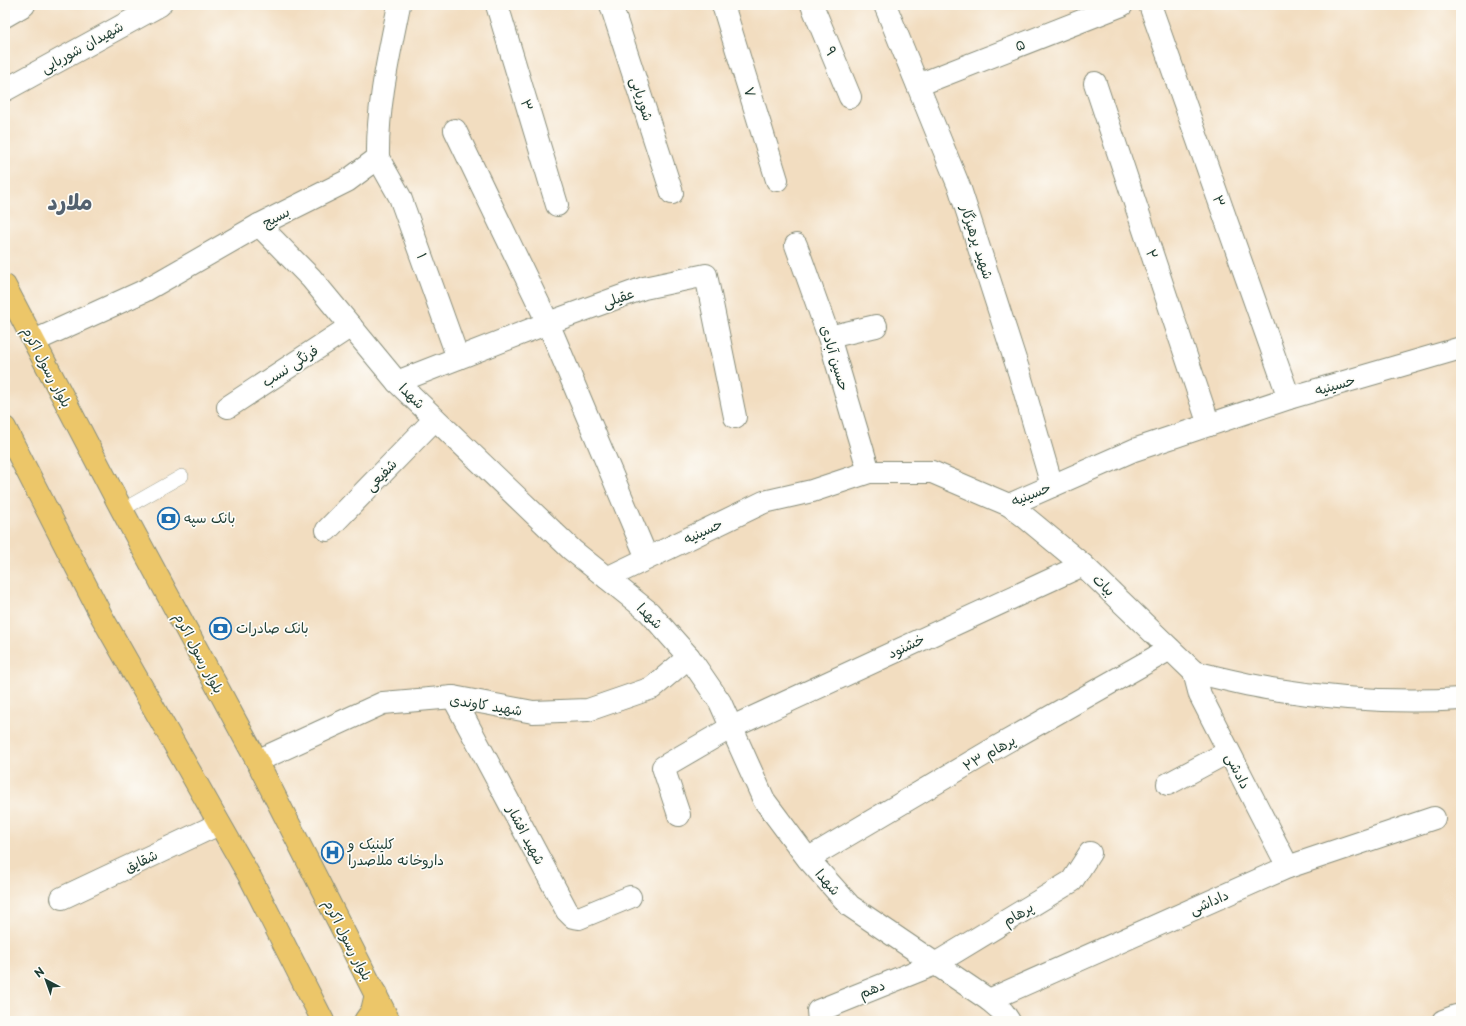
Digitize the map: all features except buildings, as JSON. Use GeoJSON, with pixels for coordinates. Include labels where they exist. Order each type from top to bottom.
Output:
{"type":"FeatureCollection","features":[{"type":"Feature","properties":{"kind":"main road","name":"بلوار رسول اکرم"},"geometry":{"type":"LineString","coordinates":[[5,286],[122,510],[257,761],[390,1021]]}},
{"type":"Feature","properties":{"kind":"main road"},"geometry":{"type":"LineString","coordinates":[[5,428],[102,617],[251,879],[323,1021]]}},
{"type":"Feature","properties":{"kind":"main road"},"geometry":{"type":"LineString","coordinates":[[365,1021],[372,1011],[376,994]]}},
{"type":"Feature","properties":{"kind":"street"},"geometry":{"type":"LineString","coordinates":[[5,16],[24,5]]}},
{"type":"Feature","properties":{"kind":"street"},"geometry":{"type":"LineString","coordinates":[[378,158],[378,130],[388,60],[399,5]]}},
{"type":"Feature","properties":{"kind":"street","name":"۳"},"geometry":{"type":"LineString","coordinates":[[497,5],[557,205]]}},
{"type":"Feature","properties":{"kind":"street","name":"شوریابی"},"geometry":{"type":"LineString","coordinates":[[611,5],[672,193]]}},
{"type":"Feature","properties":{"kind":"street","name":"۷"},"geometry":{"type":"LineString","coordinates":[[723,5],[777,180]]}},
{"type":"Feature","properties":{"kind":"street","name":"۹"},"geometry":{"type":"LineString","coordinates":[[812,5],[850,96]]}},
{"type":"Feature","properties":{"kind":"street","name":"شهید پرهیزگار"},"geometry":{"type":"LineString","coordinates":[[885,5],[960,189],[1019,372],[1052,486]]}},
{"type":"Feature","properties":{"kind":"street","name":"۵"},"geometry":{"type":"LineString","coordinates":[[918,85],[1122,5]]}},
{"type":"Feature","properties":{"kind":"street","name":"۳"},"geometry":{"type":"LineString","coordinates":[[1150,5],[1289,398]]}},
{"type":"Feature","properties":{"kind":"street","name":"شهیدان شوربایی"},"geometry":{"type":"LineString","coordinates":[[5,90],[157,6]]}},
{"type":"Feature","properties":{"kind":"street","name":"۲"},"geometry":{"type":"LineString","coordinates":[[1094,83],[1209,425]]}},
{"type":"Feature","properties":{"kind":"street"},"geometry":{"type":"LineString","coordinates":[[455,130],[548,323],[647,558]]}},
{"type":"Feature","properties":{"kind":"street","name":"بسیج"},"geometry":{"type":"LineString","coordinates":[[34,341],[144,290],[259,225],[347,181],[378,158]]}},
{"type":"Feature","properties":{"kind":"street","name":"۱"},"geometry":{"type":"LineString","coordinates":[[378,158],[400,197],[458,358]]}},
{"type":"Feature","properties":{"kind":"street","name":"شهدا"},"geometry":{"type":"LineString","coordinates":[[259,225],[312,278],[397,382],[572,550],[649,612],[689,657],[720,702],[730,728],[764,800],[809,858],[808,859],[850,906],[988,1000],[1003,1012],[1009,1021]]}},
{"type":"Feature","properties":{"kind":"street","name":"حسین آبادی"},"geometry":{"type":"LineString","coordinates":[[796,245],[829,337],[869,472]]}},
{"type":"Feature","properties":{"kind":"street","name":"عقیلی"},"geometry":{"type":"LineString","coordinates":[[397,382],[548,323],[644,288],[706,275],[735,417]]}},
{"type":"Feature","properties":{"kind":"street","name":"فرنگی نسب"},"geometry":{"type":"LineString","coordinates":[[228,407],[351,326]]}},
{"type":"Feature","properties":{"kind":"street"},"geometry":{"type":"LineString","coordinates":[[829,337],[876,326]]}},
{"type":"Feature","properties":{"kind":"street","name":"حسینیه"},"geometry":{"type":"LineString","coordinates":[[607,578],[764,502],[812,491],[869,472],[932,472],[1008,506],[1134,450],[1289,398],[1461,348]]}},
{"type":"Feature","properties":{"kind":"street","name":"شفیعی"},"geometry":{"type":"LineString","coordinates":[[327,530],[435,418]]}},
{"type":"Feature","properties":{"kind":"street","name":"بیات"},"geometry":{"type":"LineString","coordinates":[[1008,506],[1025,517],[1083,565],[1194,672]]}},
{"type":"Feature","properties":{"kind":"street","name":"خشنود"},"geometry":{"type":"LineString","coordinates":[[679,815],[663,767],[730,728],[1083,565]]}},
{"type":"Feature","properties":{"kind":"street","name":"پرهام ۲۳"},"geometry":{"type":"LineString","coordinates":[[809,858],[990,751],[1170,649]]}},
{"type":"Feature","properties":{"kind":"street","name":"شهید کاوندی"},"geometry":{"type":"LineString","coordinates":[[257,761],[383,703],[453,697],[533,712],[588,710],[652,688],[689,657]]}},
{"type":"Feature","properties":{"kind":"street"},"geometry":{"type":"LineString","coordinates":[[1194,672],[1271,689],[1344,698],[1418,702],[1461,699]]}},
{"type":"Feature","properties":{"kind":"street","name":"دادشی"},"geometry":{"type":"LineString","coordinates":[[1194,672],[1200,695],[1288,867]]}},
{"type":"Feature","properties":{"kind":"street","name":"شهید افشار"},"geometry":{"type":"LineString","coordinates":[[453,697],[567,911],[573,917],[579,918],[630,898]]}},
{"type":"Feature","properties":{"kind":"street"},"geometry":{"type":"LineString","coordinates":[[1168,784],[1228,752]]}},
{"type":"Feature","properties":{"kind":"street","name":"داداشی"},"geometry":{"type":"LineString","coordinates":[[988,1000],[1288,867],[1434,818]]}},
{"type":"Feature","properties":{"kind":"street","name":"شقایق"},"geometry":{"type":"LineString","coordinates":[[62,898],[219,824]]}},
{"type":"Feature","properties":{"kind":"street","name":"پرهام"},"geometry":{"type":"LineString","coordinates":[[935,964],[1072,881],[1090,853]]}},
{"type":"Feature","properties":{"kind":"street","name":"دهم"},"geometry":{"type":"LineString","coordinates":[[819,1021],[818,1011],[935,964]]}},
{"type":"Feature","properties":{"kind":"lane"},"geometry":{"type":"LineString","coordinates":[[122,510],[182,476]]}},
{"type":"Feature","properties":{"kind":"place","name":"بانک سپه"},"geometry":{"type":"Point","coordinates":[169,518]}},
{"type":"Feature","properties":{"kind":"place","name":"بانک صادرات"},"geometry":{"type":"Point","coordinates":[220,628]}},
{"type":"Feature","properties":{"kind":"place","name":"کلینیک و داروخانه ملاصدرا"},"geometry":{"type":"Point","coordinates":[333,852]}},
{"type":"Feature","properties":{"kind":"district","name":"ملارد"},"geometry":{"type":"Point","coordinates":[70,202]}}]}
